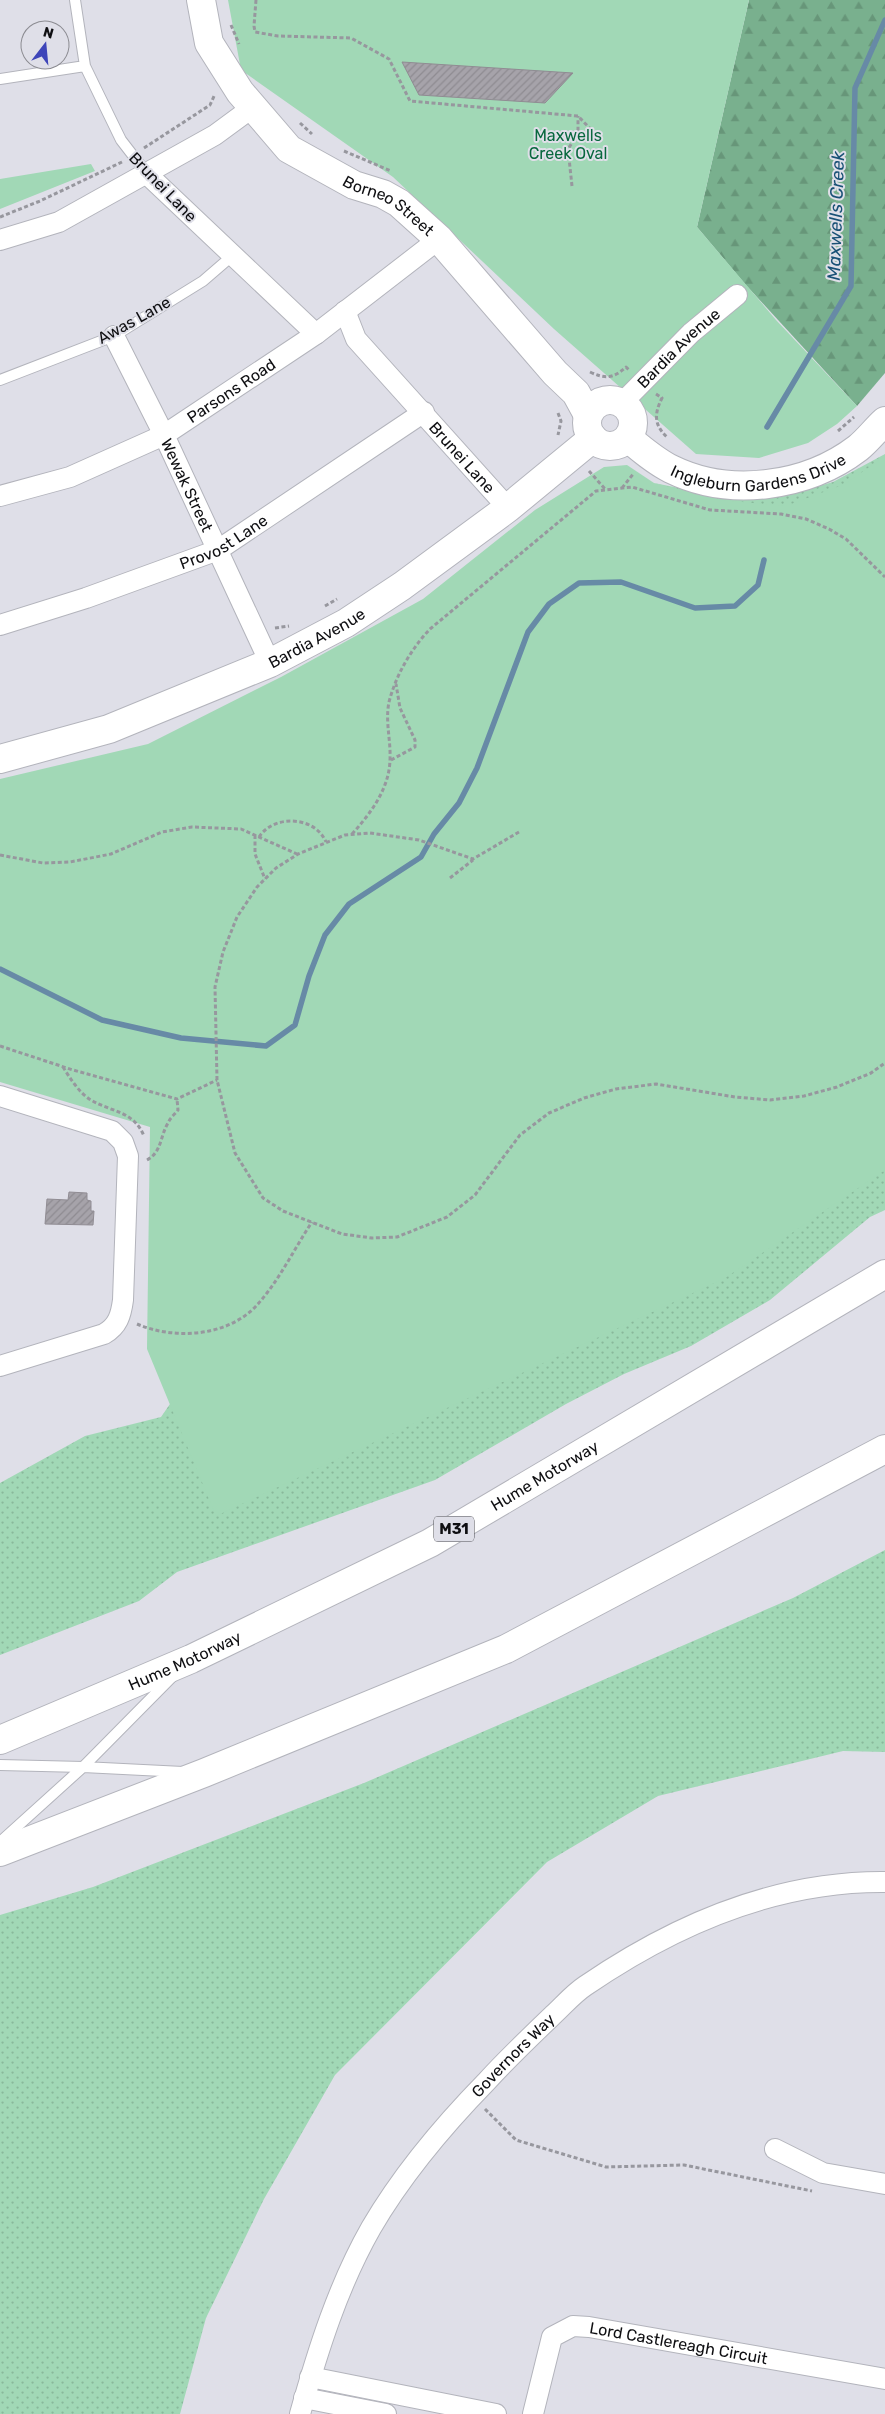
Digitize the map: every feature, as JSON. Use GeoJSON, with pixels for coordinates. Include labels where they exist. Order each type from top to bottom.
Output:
{"type":"FeatureCollection","features":[{"type":"Feature","properties":{"kind":"main road","name":"Borneo Street"},"geometry":{"type":"LineString","coordinates":[[201,0],[209,43],[240,92],[290,149],[354,185],[383,194],[399,203],[439,239],[554,373],[576,393],[590,427]]}},
{"type":"Feature","properties":{"kind":"main road"},"geometry":{"type":"LineString","coordinates":[[608,400],[622,403],[632,416],[633,424],[628,438],[614,446],[598,443],[590,427],[594,405],[608,400]]}},
{"type":"Feature","properties":{"kind":"main road","name":"Ingleburn Gardens Drive"},"geometry":{"type":"LineString","coordinates":[[628,438],[671,469],[705,481],[754,485],[778,484],[832,465],[859,447],[885,421]]}},
{"type":"Feature","properties":{"kind":"main road","name":"Bardia Avenue"},"geometry":{"type":"LineString","coordinates":[[0,759],[109,729],[270,663],[346,623],[402,586],[508,508],[590,427]]}},
{"type":"Feature","properties":{"kind":"main road","name":"Hume Motorway"},"geometry":{"type":"LineString","coordinates":[[0,1740],[190,1659],[430,1543],[885,1274]]}},
{"type":"Feature","properties":{"kind":"main road"},"geometry":{"type":"LineString","coordinates":[[0,1852],[204,1773],[506,1648],[885,1449]]}},
{"type":"Feature","properties":{"kind":"street"},"geometry":{"type":"LineString","coordinates":[[0,240],[59,222],[215,135],[253,107]]}},
{"type":"Feature","properties":{"kind":"street","name":"Brunei Lane"},"geometry":{"type":"LineString","coordinates":[[148,174],[316,334]]}},
{"type":"Feature","properties":{"kind":"street","name":"Parsons Road"},"geometry":{"type":"LineString","coordinates":[[0,496],[70,476],[164,435],[316,334],[439,239]]}},
{"type":"Feature","properties":{"kind":"street","name":"Bardia Avenue"},"geometry":{"type":"LineString","coordinates":[[622,403],[691,333],[737,295]]}},
{"type":"Feature","properties":{"kind":"street","name":"Brunei Lane"},"geometry":{"type":"LineString","coordinates":[[344,311],[356,339],[424,412],[508,508]]}},
{"type":"Feature","properties":{"kind":"street","name":"Wewak Street"},"geometry":{"type":"LineString","coordinates":[[114,336],[164,435],[270,663]]}},
{"type":"Feature","properties":{"kind":"street","name":"Provost Lane"},"geometry":{"type":"LineString","coordinates":[[0,625],[86,598],[218,550],[424,412]]}},
{"type":"Feature","properties":{"kind":"street"},"geometry":{"type":"LineString","coordinates":[[0,1096],[112,1131],[123,1142],[128,1156],[123,1300],[122,1311],[116,1325],[104,1334],[0,1366]]}},
{"type":"Feature","properties":{"kind":"street","name":"Governors Way"},"geometry":{"type":"LineString","coordinates":[[302,2406],[319,2346],[348,2273],[371,2228],[413,2163],[513,2053],[583,1987],[675,1931],[737,1906],[795,1890],[860,1882],[885,1882]]}},
{"type":"Feature","properties":{"kind":"street"},"geometry":{"type":"LineString","coordinates":[[775,2148],[823,2173],[885,2184]]}},
{"type":"Feature","properties":{"kind":"street","name":"Lord Castlereagh Circuit"},"geometry":{"type":"LineString","coordinates":[[533,2414],[552,2337],[573,2326],[885,2379]]}},
{"type":"Feature","properties":{"kind":"street"},"geometry":{"type":"LineString","coordinates":[[310,2377],[496,2414]]}},
{"type":"Feature","properties":{"kind":"street"},"geometry":{"type":"LineString","coordinates":[[302,2406],[386,2414]]}},
{"type":"Feature","properties":{"kind":"lane","name":"Brunei Lane"},"geometry":{"type":"LineString","coordinates":[[75,0],[85,66],[107,113],[132,156],[148,174]]}},
{"type":"Feature","properties":{"kind":"lane"},"geometry":{"type":"LineString","coordinates":[[0,79],[85,66]]}},
{"type":"Feature","properties":{"kind":"lane","name":"Awas Lane"},"geometry":{"type":"LineString","coordinates":[[0,380],[114,336],[203,281],[232,256]]}},
{"type":"Feature","properties":{"kind":"lane"},"geometry":{"type":"LineString","coordinates":[[0,1842],[83,1766],[190,1659]]}},
{"type":"Feature","properties":{"kind":"lane"},"geometry":{"type":"LineString","coordinates":[[0,1765],[83,1766],[204,1773]]}},
{"type":"Feature","properties":{"kind":"path"},"geometry":{"type":"LineString","coordinates":[[256,0],[255,32],[278,36],[351,38],[389,59],[410,101],[578,116],[602,141]]}},
{"type":"Feature","properties":{"kind":"path"},"geometry":{"type":"LineString","coordinates":[[0,217],[40,202],[132,156],[210,105],[213,95]]}},
{"type":"Feature","properties":{"kind":"path"},"geometry":{"type":"LineString","coordinates":[[572,186],[568,150],[578,134],[578,116]]}},
{"type":"Feature","properties":{"kind":"path"},"geometry":{"type":"LineString","coordinates":[[662,398],[656,410],[656,423],[665,436],[674,442]]}},
{"type":"Feature","properties":{"kind":"path"},"geometry":{"type":"LineString","coordinates":[[551,442],[558,436],[561,420],[558,411]]}},
{"type":"Feature","properties":{"kind":"path"},"geometry":{"type":"LineString","coordinates":[[836,433],[856,415]]}},
{"type":"Feature","properties":{"kind":"path"},"geometry":{"type":"LineString","coordinates":[[352,834],[376,805],[386,780],[390,760],[387,722],[389,703],[396,682],[414,646],[430,629],[596,491],[632,487],[710,510],[781,514],[806,519],[846,539],[885,577]]}},
{"type":"Feature","properties":{"kind":"path"},"geometry":{"type":"LineString","coordinates":[[319,608],[343,595]]}},
{"type":"Feature","properties":{"kind":"path"},"geometry":{"type":"LineString","coordinates":[[279,626],[288,626],[296,622]]}},
{"type":"Feature","properties":{"kind":"path"},"geometry":{"type":"LineString","coordinates":[[390,760],[410,751],[415,747],[416,740],[400,708],[396,682]]}},
{"type":"Feature","properties":{"kind":"path"},"geometry":{"type":"LineString","coordinates":[[259,837],[264,829],[271,824],[288,821],[311,825],[323,833],[326,842]]}},
{"type":"Feature","properties":{"kind":"path"},"geometry":{"type":"LineString","coordinates":[[0,855],[44,863],[70,862],[111,854],[162,832],[192,827],[241,830],[298,854]]}},
{"type":"Feature","properties":{"kind":"path"},"geometry":{"type":"LineString","coordinates":[[450,878],[473,860],[519,832]]}},
{"type":"Feature","properties":{"kind":"path"},"geometry":{"type":"LineString","coordinates":[[473,860],[420,840],[370,833],[352,834],[326,842],[298,854],[276,868],[257,887],[237,917],[228,937],[215,987],[216,1068],[219,1095],[235,1153],[263,1198],[283,1211],[342,1234],[372,1238],[397,1237],[448,1216],[475,1195],[520,1135],[549,1114],[584,1098],[608,1091],[656,1084],[734,1097],[770,1100],[804,1096],[837,1086],[872,1073],[885,1063]]}},
{"type":"Feature","properties":{"kind":"path"},"geometry":{"type":"LineString","coordinates":[[255,835],[255,854],[265,879]]}},
{"type":"Feature","properties":{"kind":"path"},"geometry":{"type":"LineString","coordinates":[[0,1046],[73,1070],[177,1099],[217,1080]]}},
{"type":"Feature","properties":{"kind":"path"},"geometry":{"type":"LineString","coordinates":[[146,1161],[153,1157],[161,1145],[167,1123],[178,1110],[177,1099]]}},
{"type":"Feature","properties":{"kind":"path"},"geometry":{"type":"LineString","coordinates":[[137,1324],[172,1333],[197,1334],[237,1322],[256,1306],[312,1222]]}},
{"type":"Feature","properties":{"kind":"path"},"geometry":{"type":"LineString","coordinates":[[472,2096],[516,2140],[606,2167],[684,2165],[814,2191]]}},
{"type":"Feature","properties":{"kind":"green space","name":"Maxwells Creek Oval"},"geometry":{"type":"Polygon","coordinates":[[[228,0],[749,0],[697,227],[776,320],[857,406],[837,424],[808,443],[759,458],[696,454],[554,329],[393,177],[241,70],[228,0]]]}},
{"type":"Feature","properties":{"kind":"green space"},"geometry":{"type":"Polygon","coordinates":[[[749,0],[885,0],[885,373],[857,406],[745,284],[697,227],[749,0]]]}},
{"type":"Feature","properties":{"kind":"green space"},"geometry":{"type":"Polygon","coordinates":[[[91,164],[95,171],[0,209],[0,179],[91,164]]]}},
{"type":"Feature","properties":{"kind":"green space"},"geometry":{"type":"Polygon","coordinates":[[[885,454],[885,507],[731,509],[654,483],[725,497],[781,497],[833,482],[885,454]]]}},
{"type":"Feature","properties":{"kind":"green space"},"geometry":{"type":"Polygon","coordinates":[[[885,456],[885,1170],[725,1278],[216,1516],[147,1349],[150,1127],[0,1082],[0,779],[148,744],[281,677],[423,599],[535,510],[604,467],[627,465],[654,483],[721,500],[786,506],[845,484],[885,456]]]}},
{"type":"Feature","properties":{"kind":"green space"},"geometry":{"type":"Polygon","coordinates":[[[885,1054],[885,1210],[870,1217],[770,1300],[691,1346],[624,1374],[566,1404],[435,1480],[177,1572],[139,1601],[0,1655],[0,1483],[85,1436],[161,1417],[181,1388],[885,1054]]]}},
{"type":"Feature","properties":{"kind":"green space"},"geometry":{"type":"Polygon","coordinates":[[[885,1550],[885,1752],[843,1751],[658,1796],[547,1862],[335,2075],[264,2199],[206,2318],[180,2414],[0,2414],[0,1915],[93,1887],[364,1783],[793,1598],[885,1550]]]}},
{"type":"Feature","properties":{"kind":"building"},"geometry":{"type":"Polygon","coordinates":[[[402,62],[573,73],[545,103],[419,95],[402,62]]]}},
{"type":"Feature","properties":{"kind":"building"},"geometry":{"type":"Polygon","coordinates":[[[69,1192],[87,1193],[87,1200],[91,1201],[91,1211],[94,1211],[93,1225],[45,1224],[47,1199],[68,1200],[69,1192]]]}},
{"type":"Feature","properties":{"kind":"waterway","name":"Maxwells Creek"},"geometry":{"type":"LineString","coordinates":[[767,427],[851,286],[855,88],[885,20]]}},
{"type":"Feature","properties":{"kind":"waterway"},"geometry":{"type":"LineString","coordinates":[[0,969],[102,1020],[181,1038],[266,1046],[295,1025],[309,976],[325,935],[349,904],[421,857],[434,834],[459,803],[477,768],[528,632],[549,604],[579,583],[621,582],[695,608],[735,606],[758,585],[764,560]]}}]}
